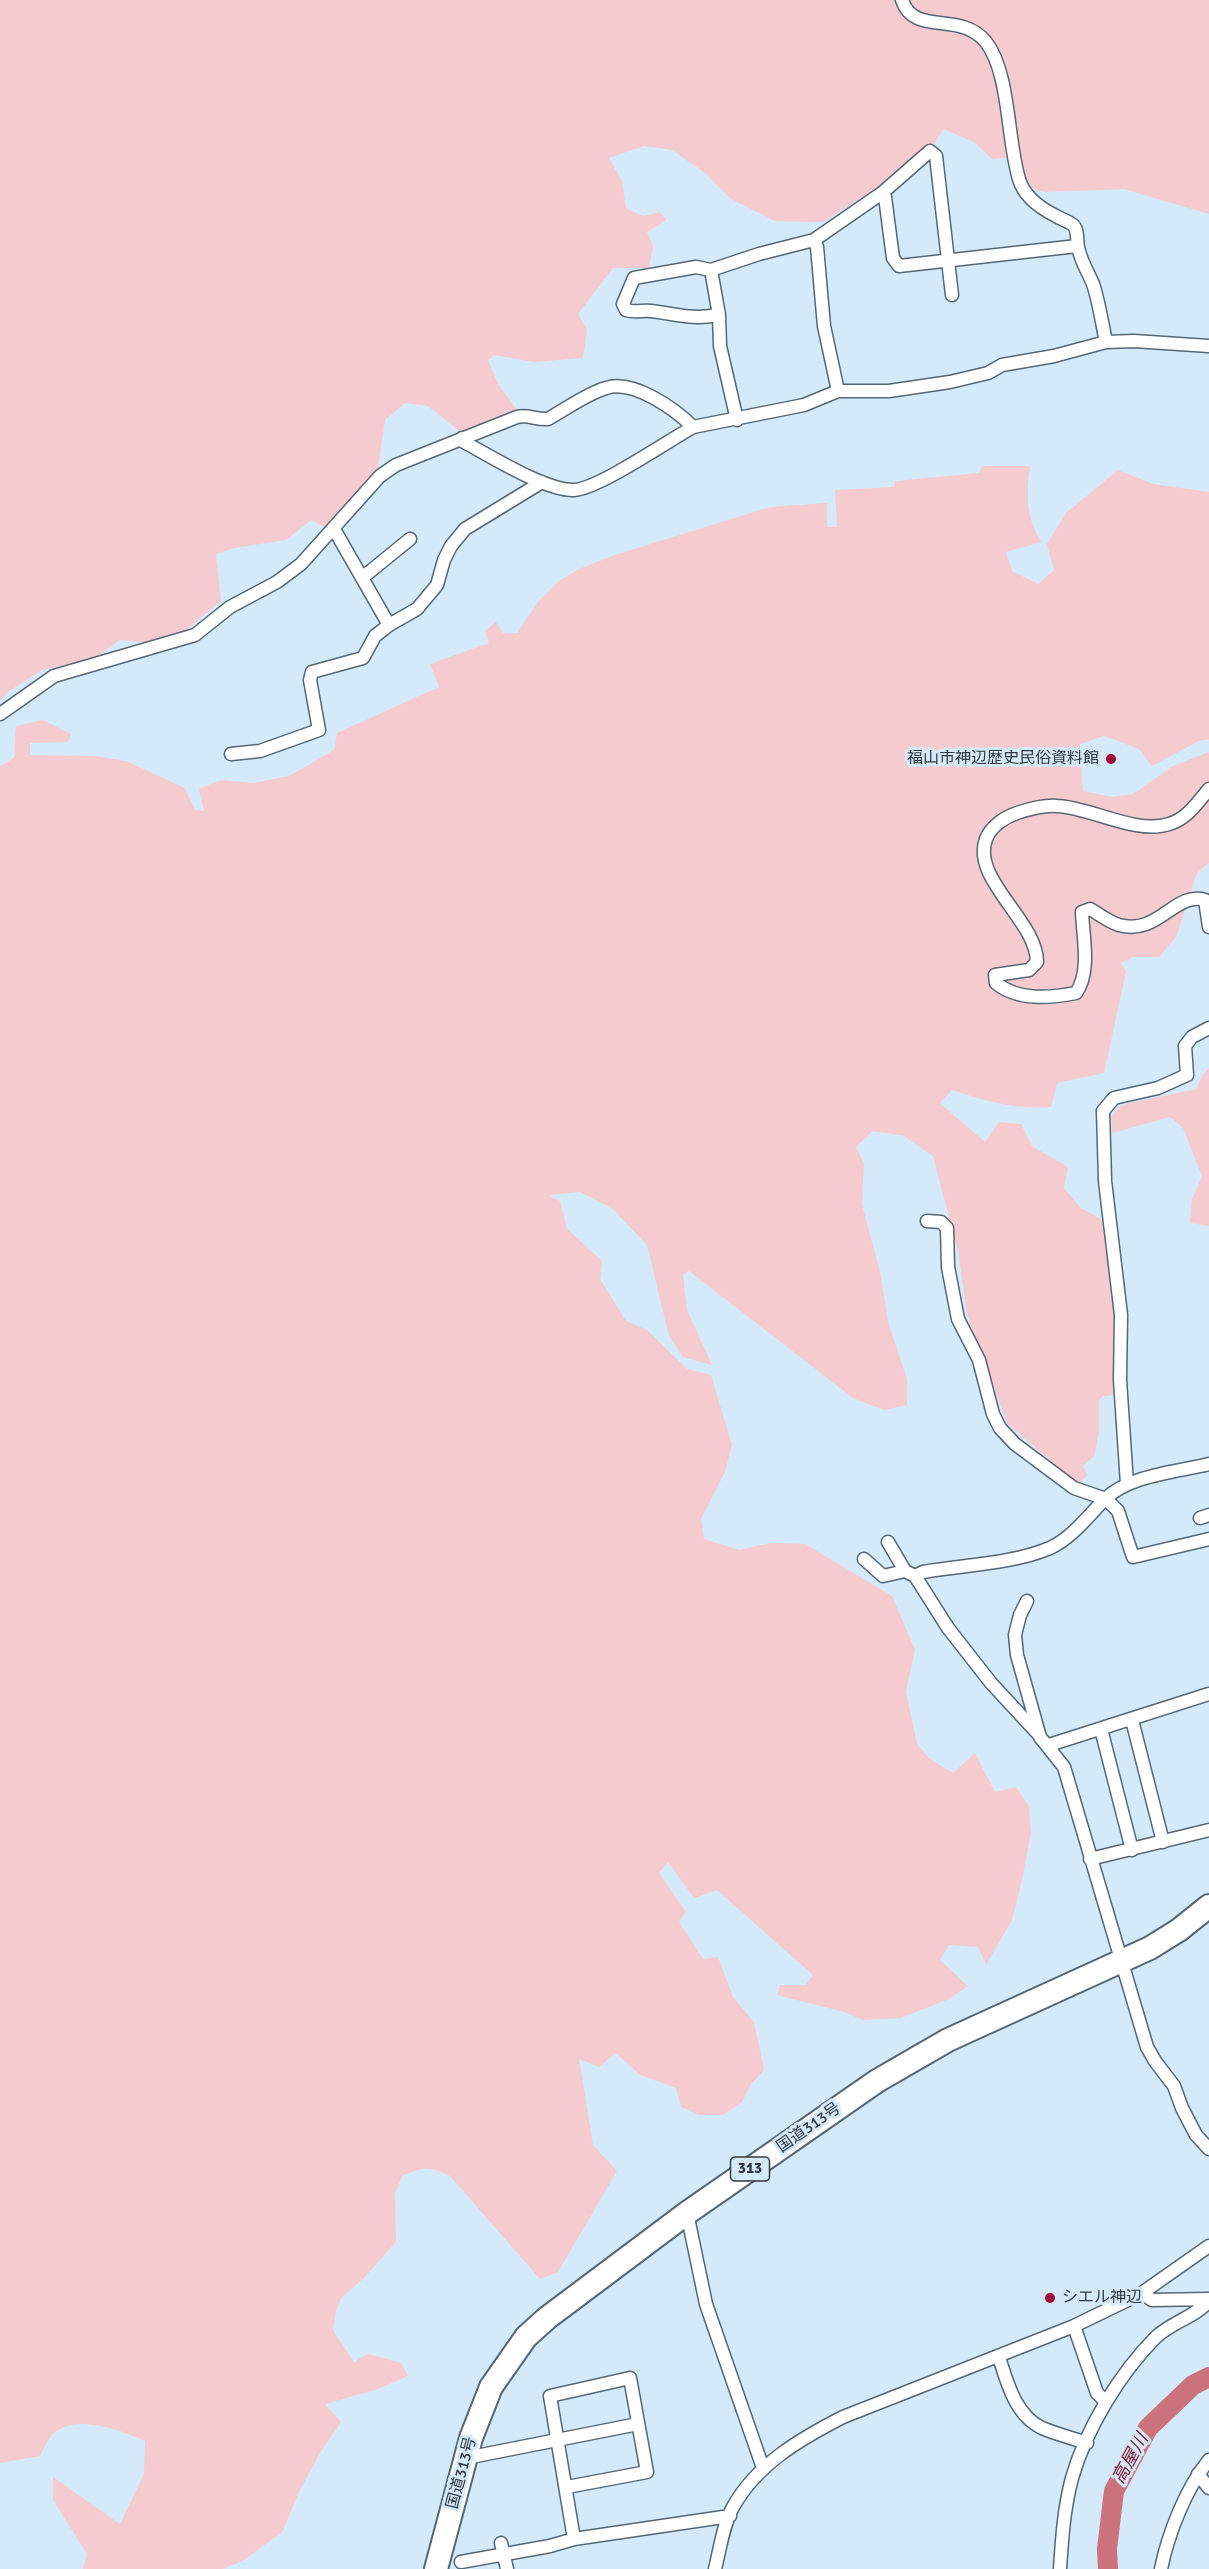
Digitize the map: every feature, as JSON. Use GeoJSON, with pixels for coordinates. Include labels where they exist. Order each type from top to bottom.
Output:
{"type":"FeatureCollection","features":[{"type":"Feature","properties":{"kind":"highway","name":"国道313号"},"geometry":{"type":"LineString","coordinates":[[435,2569],[471,2439],[491,2387],[526,2337],[568,2300],[829,2113],[913,2059],[948,2040],[1122,1962],[1179,1930],[1209,1906]]}},
{"type":"Feature","properties":{"kind":"street"},"geometry":{"type":"LineString","coordinates":[[902,0],[916,18],[927,22],[958,24],[973,30],[986,43],[998,63],[1020,182],[1035,202],[1072,224],[1076,230],[1082,266],[1092,283],[1106,342]]}},
{"type":"Feature","properties":{"kind":"street"},"geometry":{"type":"LineString","coordinates":[[719,315],[681,318],[650,311],[632,312],[626,310],[623,304],[634,278],[690,268],[711,270],[759,254],[814,240],[882,193],[930,151],[936,156],[951,295]]}},
{"type":"Feature","properties":{"kind":"street"},"geometry":{"type":"LineString","coordinates":[[882,193],[885,197],[893,258],[899,266],[1077,246]]}},
{"type":"Feature","properties":{"kind":"street"},"geometry":{"type":"LineString","coordinates":[[814,240],[817,247],[824,326],[837,391]]}},
{"type":"Feature","properties":{"kind":"street"},"geometry":{"type":"LineString","coordinates":[[711,270],[719,315],[720,346],[737,420]]}},
{"type":"Feature","properties":{"kind":"street"},"geometry":{"type":"LineString","coordinates":[[462,438],[464,442],[542,482],[567,489],[583,488],[596,484],[693,427],[804,405],[837,391],[889,391],[950,382],[988,373],[1002,365],[1054,356],[1106,342],[1134,341],[1209,346]]}},
{"type":"Feature","properties":{"kind":"street"},"geometry":{"type":"LineString","coordinates":[[0,714],[54,676],[195,635],[230,607],[277,582],[301,564],[380,476],[396,465],[525,414],[539,420],[548,419],[606,388],[619,386],[647,395],[677,411],[693,427]]}},
{"type":"Feature","properties":{"kind":"street"},"geometry":{"type":"LineString","coordinates":[[231,754],[260,751],[319,730],[310,680],[312,672],[363,658],[375,636],[388,625],[417,609],[437,585],[444,560],[451,546],[465,529],[542,482]]}},
{"type":"Feature","properties":{"kind":"street"},"geometry":{"type":"LineString","coordinates":[[334,529],[388,625]]}},
{"type":"Feature","properties":{"kind":"street"},"geometry":{"type":"LineString","coordinates":[[362,578],[410,539]]}},
{"type":"Feature","properties":{"kind":"street"},"geometry":{"type":"LineString","coordinates":[[1209,789],[1186,816],[1168,825],[1146,826],[1057,806],[1027,809],[1004,818],[986,838],[985,856],[990,875],[1033,940],[1037,953],[1037,962],[1029,970],[995,975],[996,983],[1005,990],[1034,997],[1076,993],[1080,988],[1085,969],[1082,912],[1090,909],[1119,925],[1143,927],[1186,900],[1197,898],[1205,900],[1209,927]]}},
{"type":"Feature","properties":{"kind":"street"},"geometry":{"type":"LineString","coordinates":[[1127,1484],[1120,1380],[1121,1315],[1105,1181],[1103,1111],[1114,1098],[1158,1088],[1187,1075],[1185,1046],[1192,1037],[1209,1028]]}},
{"type":"Feature","properties":{"kind":"street"},"geometry":{"type":"LineString","coordinates":[[927,1221],[941,1222],[947,1228],[948,1267],[958,1319],[982,1367],[993,1414],[1000,1428],[1015,1444],[1074,1488],[1106,1499],[1118,1511],[1133,1557],[1209,1539]]}},
{"type":"Feature","properties":{"kind":"street"},"geometry":{"type":"LineString","coordinates":[[864,1560],[883,1576],[910,1574],[1021,1556],[1048,1548],[1075,1530],[1106,1499],[1127,1484],[1209,1464]]}},
{"type":"Feature","properties":{"kind":"street"},"geometry":{"type":"LineString","coordinates":[[888,1542],[948,1628],[991,1683],[1045,1741],[1065,1767],[1090,1859],[1147,2047],[1174,2085],[1189,2124],[1209,2149]]}},
{"type":"Feature","properties":{"kind":"street"},"geometry":{"type":"LineString","coordinates":[[1027,1601],[1020,1615],[1015,1635],[1017,1655],[1045,1741]]}},
{"type":"Feature","properties":{"kind":"street"},"geometry":{"type":"LineString","coordinates":[[1045,1741],[1101,1729],[1209,1694]]}},
{"type":"Feature","properties":{"kind":"street"},"geometry":{"type":"LineString","coordinates":[[1132,1720],[1163,1842]]}},
{"type":"Feature","properties":{"kind":"street"},"geometry":{"type":"LineString","coordinates":[[1101,1729],[1132,1850]]}},
{"type":"Feature","properties":{"kind":"street"},"geometry":{"type":"LineString","coordinates":[[1090,1859],[1209,1830]]}},
{"type":"Feature","properties":{"kind":"street"},"geometry":{"type":"LineString","coordinates":[[687,2213],[706,2304],[763,2468]]}},
{"type":"Feature","properties":{"kind":"street"},"geometry":{"type":"LineString","coordinates":[[715,2569],[734,2506],[763,2468],[806,2436],[843,2417],[1074,2326],[1142,2293],[1209,2246]]}},
{"type":"Feature","properties":{"kind":"street"},"geometry":{"type":"LineString","coordinates":[[1142,2293],[1152,2300],[1209,2300]]}},
{"type":"Feature","properties":{"kind":"street"},"geometry":{"type":"LineString","coordinates":[[1060,2569],[1064,2518],[1070,2487],[1107,2402],[1137,2358],[1158,2336],[1183,2318],[1203,2308],[1209,2300]]}},
{"type":"Feature","properties":{"kind":"street"},"geometry":{"type":"LineString","coordinates":[[1074,2326],[1097,2393],[1107,2402]]}},
{"type":"Feature","properties":{"kind":"street"},"geometry":{"type":"LineString","coordinates":[[999,2357],[1012,2395],[1024,2414],[1040,2427],[1087,2444]]}},
{"type":"Feature","properties":{"kind":"street"},"geometry":{"type":"LineString","coordinates":[[567,2487],[647,2472],[630,2378],[550,2396],[574,2539]]}},
{"type":"Feature","properties":{"kind":"street"},"geometry":{"type":"LineString","coordinates":[[466,2458],[638,2424]]}},
{"type":"Feature","properties":{"kind":"street"},"geometry":{"type":"LineString","coordinates":[[1161,2569],[1166,2544],[1198,2474],[1209,2460]]}},
{"type":"Feature","properties":{"kind":"street"},"geometry":{"type":"LineString","coordinates":[[1198,2474],[1209,2488]]}},
{"type":"Feature","properties":{"kind":"street"},"geometry":{"type":"LineString","coordinates":[[461,2562],[502,2548],[550,2546],[574,2539],[730,2516]]}},
{"type":"Feature","properties":{"kind":"street"},"geometry":{"type":"LineString","coordinates":[[502,2548],[507,2569]]}},
{"type":"Feature","properties":{"kind":"shaded area"},"geometry":{"type":"Polygon","coordinates":[[[0,0],[899,0],[901,6],[972,32],[995,64],[1011,157],[992,159],[974,142],[943,129],[934,144],[878,187],[823,222],[775,221],[731,199],[705,173],[672,150],[644,146],[609,158],[622,181],[626,208],[643,216],[660,212],[666,220],[647,232],[653,246],[649,268],[613,268],[578,314],[587,330],[583,358],[534,362],[494,355],[488,360],[498,384],[517,410],[462,433],[428,406],[405,403],[385,420],[378,468],[330,530],[311,520],[286,540],[234,548],[216,554],[221,601],[186,630],[159,644],[120,640],[96,658],[42,670],[8,692],[0,701],[0,0]]]}},
{"type":"Feature","properties":{"kind":"shaded area"},"geometry":{"type":"Polygon","coordinates":[[[906,0],[1209,0],[1209,214],[1124,189],[1046,192],[1034,190],[1024,175],[992,45],[925,17],[906,0]]]}},
{"type":"Feature","properties":{"kind":"shaded area"},"geometry":{"type":"Polygon","coordinates":[[[982,466],[1030,466],[1028,505],[1032,524],[1041,542],[1006,552],[1012,571],[1038,584],[1054,570],[1047,544],[1066,513],[1118,470],[1153,484],[1209,492],[1209,739],[1199,741],[1152,766],[1139,749],[1104,736],[1080,744],[1083,791],[1112,797],[1133,794],[1173,766],[1209,752],[1209,863],[1197,873],[1176,937],[1159,957],[1133,957],[1121,963],[1126,972],[1104,1073],[1057,1083],[1051,1107],[1001,1104],[952,1090],[940,1103],[985,1142],[999,1122],[1021,1124],[1032,1146],[1068,1167],[1064,1188],[1081,1208],[1104,1221],[1116,1305],[1115,1395],[1103,1396],[1099,1400],[1099,1432],[1094,1456],[1083,1466],[1087,1475],[1079,1484],[1072,1480],[1007,1423],[967,1314],[958,1251],[933,1156],[904,1136],[873,1131],[856,1147],[864,1164],[862,1204],[881,1276],[888,1322],[907,1379],[907,1405],[884,1410],[853,1398],[689,1271],[683,1274],[687,1310],[712,1365],[683,1357],[669,1336],[647,1245],[613,1209],[580,1192],[548,1195],[560,1201],[567,1229],[602,1261],[600,1279],[626,1321],[647,1330],[687,1369],[711,1375],[732,1445],[725,1472],[701,1519],[704,1539],[739,1550],[771,1543],[805,1544],[892,1596],[915,1650],[906,1691],[917,1744],[930,1759],[953,1773],[975,1753],[995,1792],[1016,1787],[1029,1806],[1031,1832],[1012,1920],[986,1965],[978,1947],[949,1945],[940,1960],[968,1986],[949,1999],[901,2018],[863,2020],[841,2011],[777,1995],[780,1985],[805,1985],[813,1975],[717,1890],[694,1898],[668,1862],[659,1873],[686,1912],[679,1922],[703,1959],[718,1957],[733,1997],[754,2022],[764,2070],[751,2084],[742,2102],[723,2115],[699,2115],[681,2107],[676,2088],[640,2075],[616,2053],[599,2067],[579,2059],[593,2145],[617,2171],[558,2272],[540,2279],[450,2176],[426,2169],[402,2176],[395,2194],[396,2242],[364,2278],[341,2298],[333,2330],[354,2362],[368,2354],[401,2363],[408,2376],[375,2390],[325,2404],[341,2422],[320,2453],[300,2490],[282,2532],[244,2560],[223,2569],[83,2569],[87,2554],[53,2500],[53,2477],[120,2524],[144,2474],[145,2441],[124,2432],[100,2426],[75,2424],[55,2432],[40,2456],[0,2463],[0,766],[14,758],[16,726],[43,720],[71,734],[68,742],[30,743],[30,755],[94,756],[126,761],[185,788],[195,810],[204,811],[199,789],[221,780],[253,783],[289,776],[334,750],[337,733],[439,687],[430,664],[489,643],[485,631],[496,622],[503,633],[517,633],[538,602],[559,581],[579,569],[615,555],[770,507],[827,503],[827,527],[837,527],[835,490],[894,487],[895,481],[979,473],[982,466]]]}},
{"type":"Feature","properties":{"kind":"shaded area"},"geometry":{"type":"Polygon","coordinates":[[[1209,1068],[1209,1226],[1190,1223],[1192,1199],[1202,1176],[1183,1128],[1170,1117],[1112,1133],[1111,1117],[1121,1105],[1196,1089],[1209,1068]]]}},
{"type":"Feature","properties":{"kind":"waterway","name":"高屋川"},"geometry":{"type":"LineString","coordinates":[[1108,2569],[1107,2549],[1114,2491],[1148,2428],[1193,2385],[1209,2377]]}},
{"type":"Feature","properties":{"kind":"place","name":"福山市神辺歴史民俗資料館"},"geometry":{"type":"Point","coordinates":[1111,759]}},
{"type":"Feature","properties":{"kind":"place","name":"シエル神辺"},"geometry":{"type":"Point","coordinates":[1050,2298]}}]}
